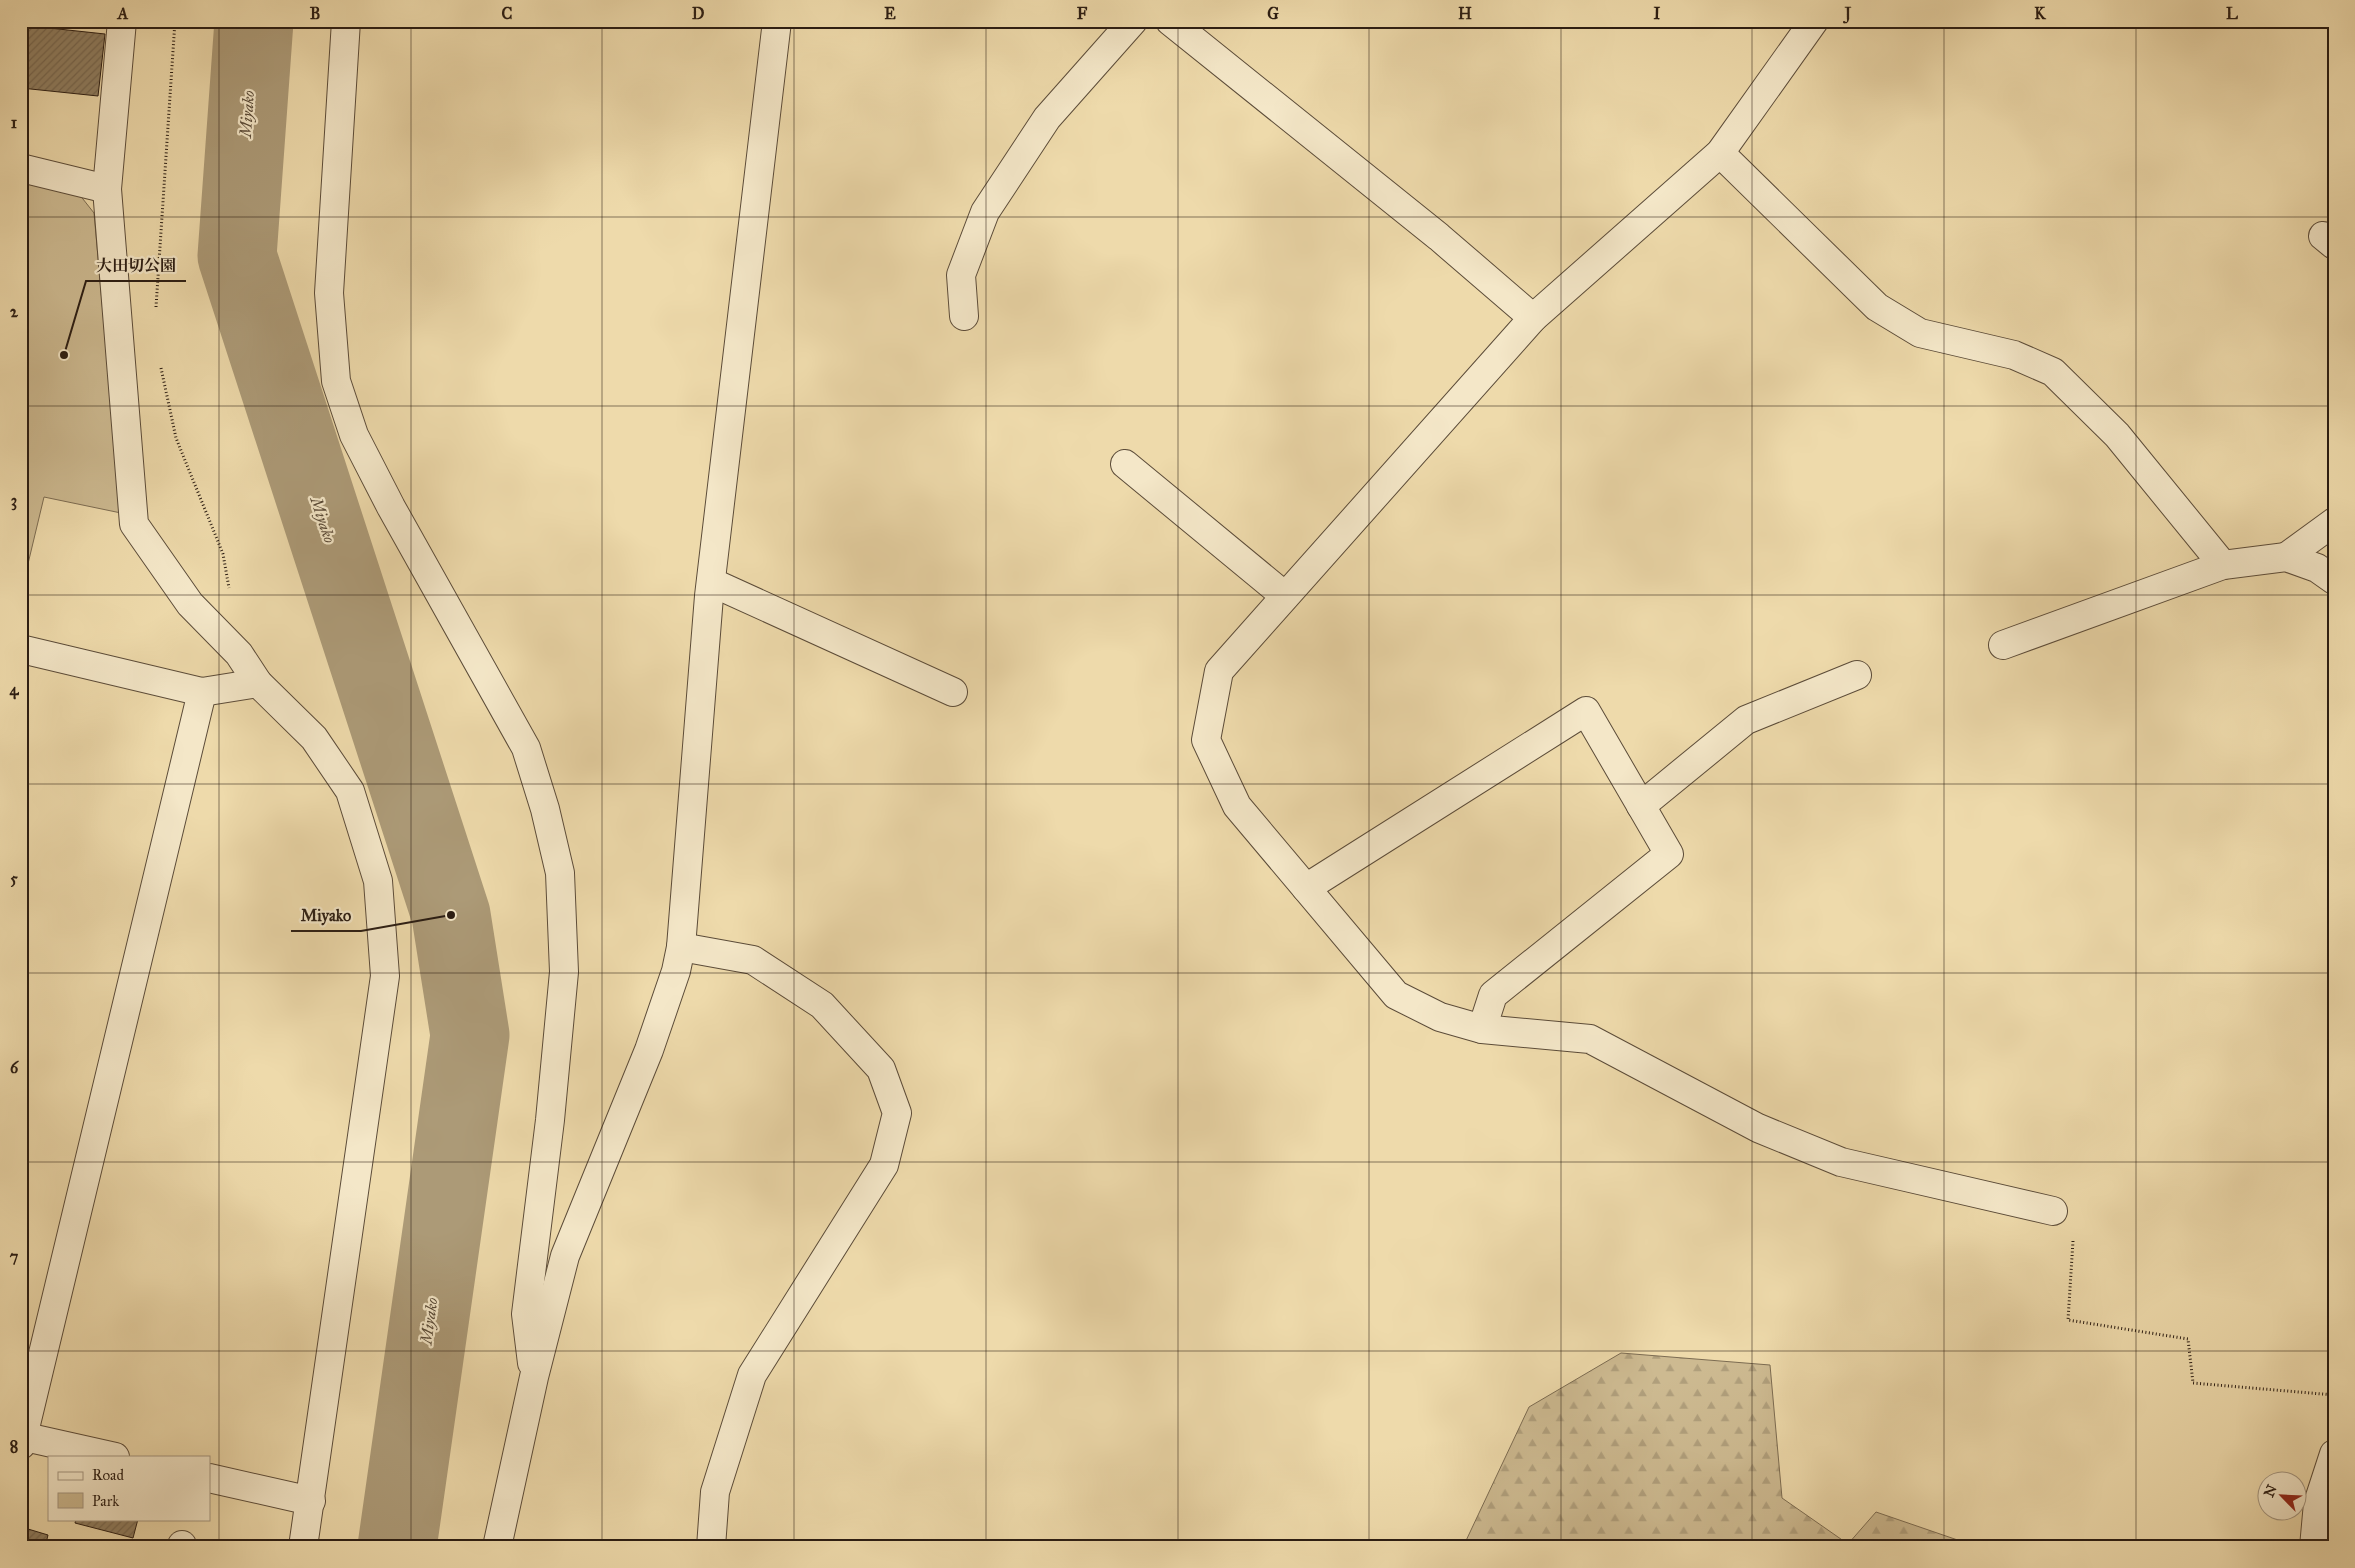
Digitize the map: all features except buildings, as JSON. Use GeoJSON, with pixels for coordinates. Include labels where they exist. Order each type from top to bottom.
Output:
{"type":"FeatureCollection","features":[{"type":"Feature","properties":{"kind":"street"},"geometry":{"type":"LineString","coordinates":[[122,21],[107,189],[134,524],[190,604],[239,654],[258,683],[314,738],[350,791],[378,881],[385,976],[303,1547]]}},
{"type":"Feature","properties":{"kind":"street"},"geometry":{"type":"LineString","coordinates":[[346,21],[329,293],[336,381],[354,435],[391,507],[526,748],[545,809],[560,873],[564,972],[550,1120],[526,1314],[534,1377]]}},
{"type":"Feature","properties":{"kind":"street"},"geometry":{"type":"LineString","coordinates":[[497,1547],[534,1377],[565,1256],[649,1050],[676,971],[680,947],[711,582],[777,21]]}},
{"type":"Feature","properties":{"kind":"street"},"geometry":{"type":"LineString","coordinates":[[964,316],[961,275],[985,212],[1047,118],[1133,21]]}},
{"type":"Feature","properties":{"kind":"street"},"geometry":{"type":"LineString","coordinates":[[1170,21],[1439,237],[1533,318]]}},
{"type":"Feature","properties":{"kind":"street"},"geometry":{"type":"LineString","coordinates":[[1814,21],[1720,153],[1533,318],[1219,671],[1206,740],[1237,806],[1396,995],[1440,1017],[1482,1029],[1590,1039],[1758,1128],[1840,1162],[2053,1211]]}},
{"type":"Feature","properties":{"kind":"street"},"geometry":{"type":"LineString","coordinates":[[1720,153],[1876,307],[1920,333],[2014,355],[2053,372],[2117,435],[2223,565]]}},
{"type":"Feature","properties":{"kind":"street"},"geometry":{"type":"LineString","coordinates":[[21,168],[107,189]]}},
{"type":"Feature","properties":{"kind":"street"},"geometry":{"type":"LineString","coordinates":[[1125,464],[1285,596]]}},
{"type":"Feature","properties":{"kind":"street"},"geometry":{"type":"LineString","coordinates":[[2286,557],[2334,522]]}},
{"type":"Feature","properties":{"kind":"street"},"geometry":{"type":"LineString","coordinates":[[2003,645],[2223,565],[2286,557],[2317,568],[2334,580]]}},
{"type":"Feature","properties":{"kind":"street"},"geometry":{"type":"LineString","coordinates":[[711,582],[953,692]]}},
{"type":"Feature","properties":{"kind":"street"},"geometry":{"type":"LineString","coordinates":[[21,649],[202,692],[258,683]]}},
{"type":"Feature","properties":{"kind":"street"},"geometry":{"type":"LineString","coordinates":[[1642,806],[1746,720],[1857,675]]}},
{"type":"Feature","properties":{"kind":"street"},"geometry":{"type":"LineString","coordinates":[[110,1456],[22,1439],[202,692]]}},
{"type":"Feature","properties":{"kind":"street"},"geometry":{"type":"LineString","coordinates":[[1306,888],[1586,710],[1669,854],[1493,995],[1482,1029]]}},
{"type":"Feature","properties":{"kind":"street"},"geometry":{"type":"LineString","coordinates":[[680,947],[753,960],[822,1006],[881,1069],[897,1113],[884,1165],[752,1375],[715,1492],[711,1547]]}},
{"type":"Feature","properties":{"kind":"street"},"geometry":{"type":"LineString","coordinates":[[2314,1547],[2318,1502],[2334,1454]]}},
{"type":"Feature","properties":{"kind":"street"},"geometry":{"type":"LineString","coordinates":[[210,1478],[310,1501]]}},
{"type":"Feature","properties":{"kind":"path"},"geometry":{"type":"LineString","coordinates":[[156,314],[175,21]]}},
{"type":"Feature","properties":{"kind":"path"},"geometry":{"type":"LineString","coordinates":[[160,359],[176,438],[223,554],[229,590]]}},
{"type":"Feature","properties":{"kind":"path"},"geometry":{"type":"LineString","coordinates":[[2053,1211],[2075,1223],[2068,1320],[2188,1339],[2193,1383],[2334,1395]]}},
{"type":"Feature","properties":{"kind":"green space"},"geometry":{"type":"Polygon","coordinates":[[[21,180],[79,194],[94,213],[121,513],[44,497],[21,593],[21,180]]]}},
{"type":"Feature","properties":{"kind":"green space"},"geometry":{"type":"Polygon","coordinates":[[[1621,1353],[1770,1365],[1782,1498],[1848,1544],[1876,1512],[1978,1547],[1463,1547],[1529,1407],[1621,1353]]]}},
{"type":"Feature","properties":{"kind":"waterway","name":"Miyako"},"geometry":{"type":"LineString","coordinates":[[254,21],[237,256],[451,915],[470,1035],[397,1547]]}},
{"type":"Feature","properties":{"kind":"place","name":"大田切公園"},"geometry":{"type":"Point","coordinates":[64,355]}},
{"type":"Feature","properties":{"kind":"place","name":"Miyako"},"geometry":{"type":"Point","coordinates":[451,915]}}]}
